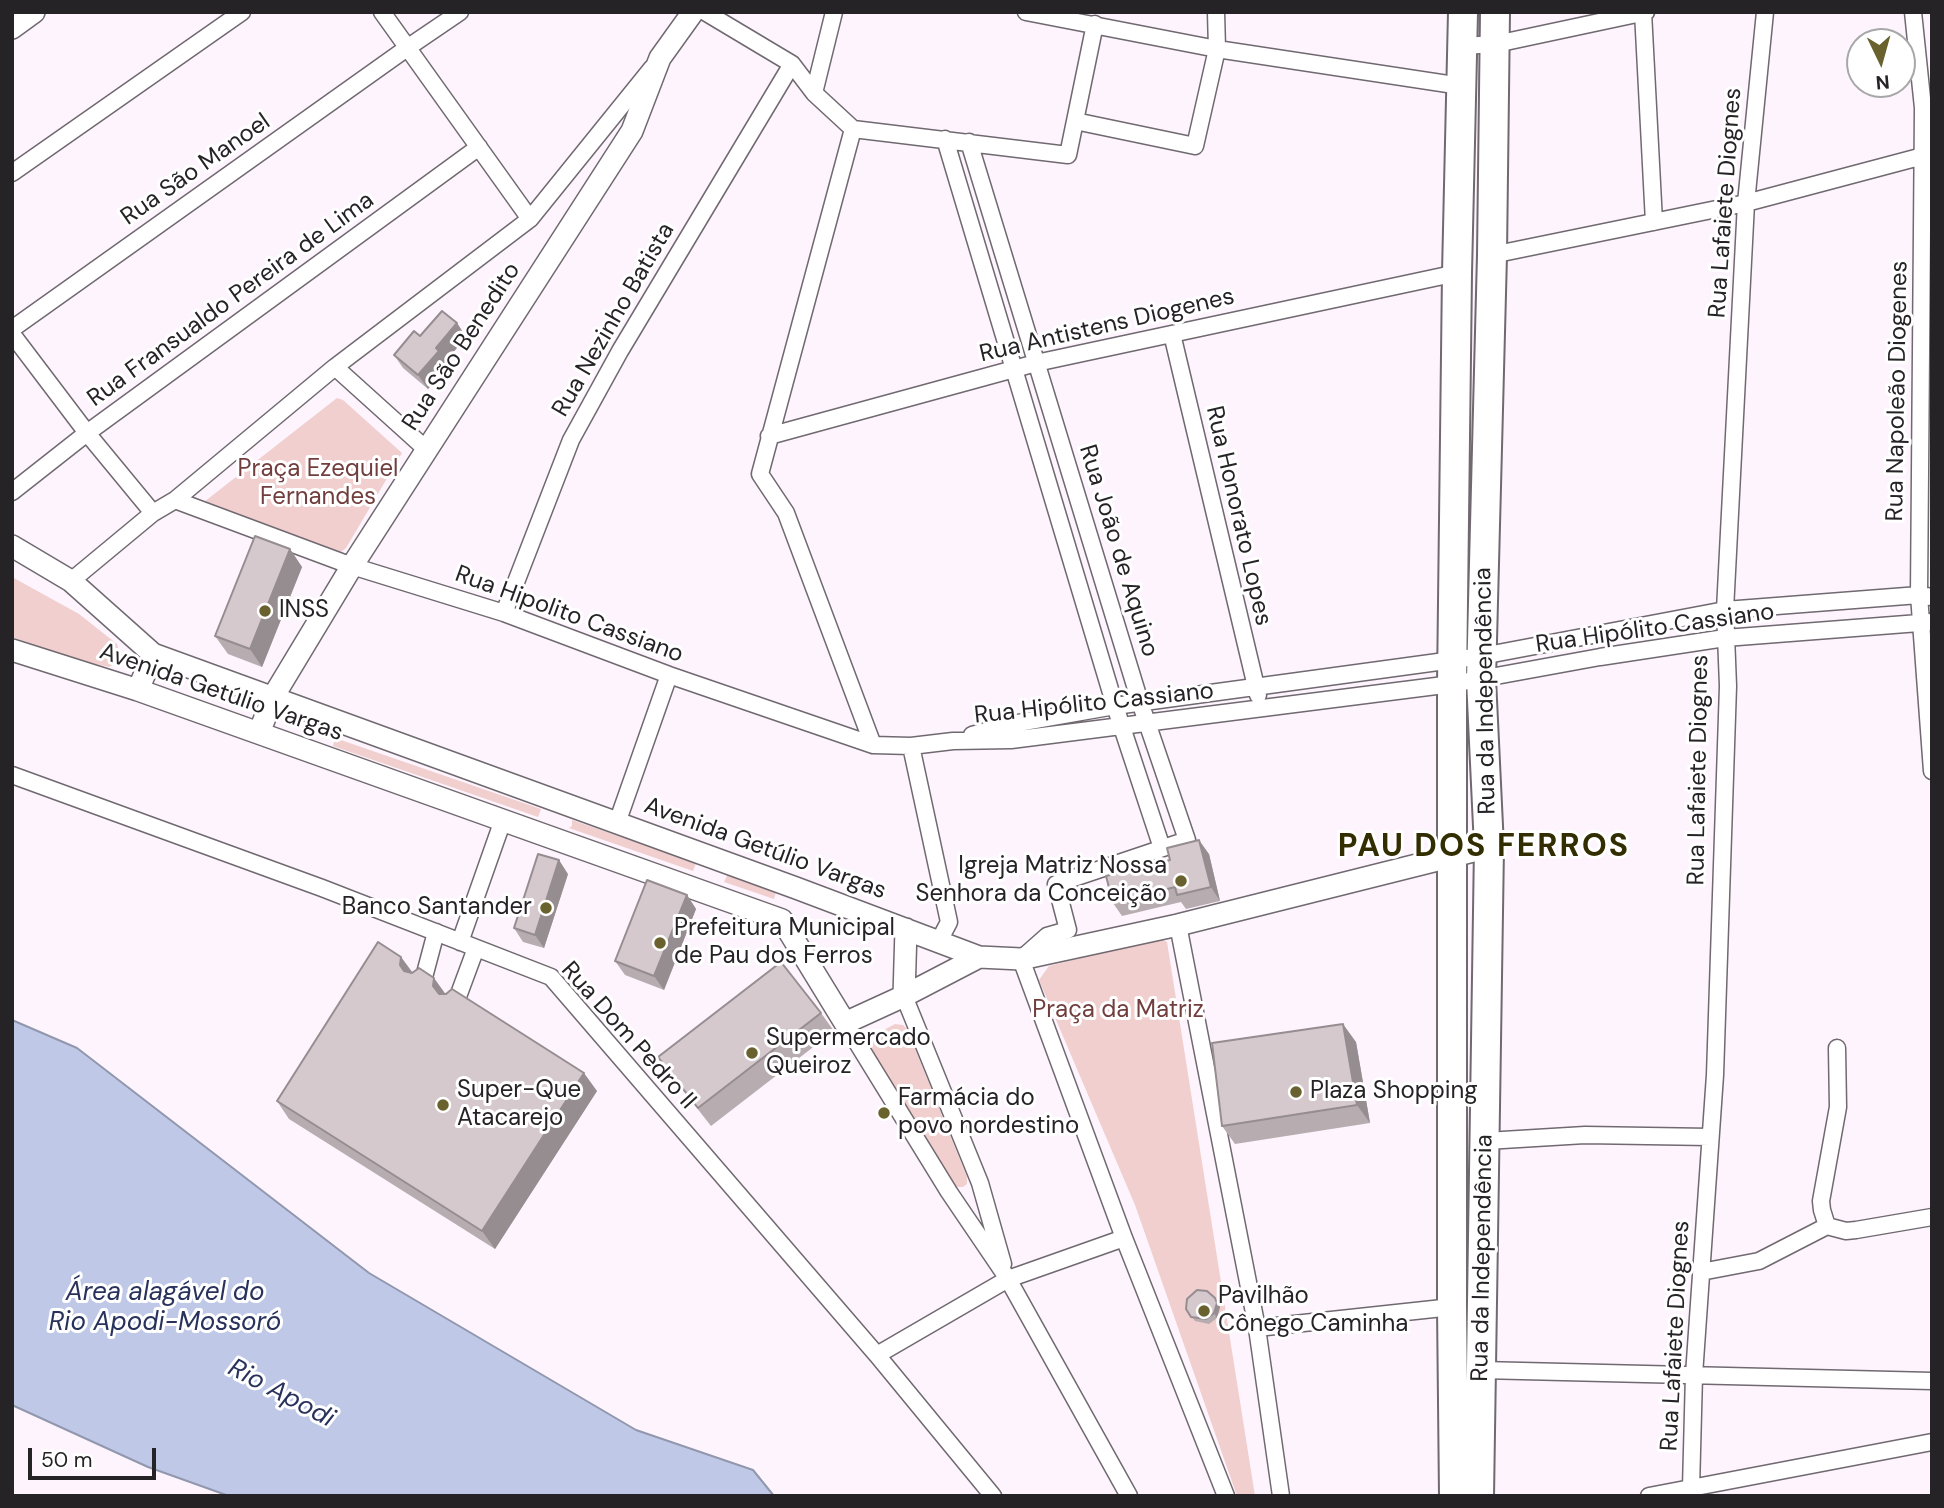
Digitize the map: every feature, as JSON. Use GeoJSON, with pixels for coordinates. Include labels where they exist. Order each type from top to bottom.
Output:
{"type":"FeatureCollection","features":[{"type":"Feature","properties":{"kind":"highway","name":"Rua da Independência"},"geometry":{"type":"LineString","coordinates":[[1454,1496],[1452,672],[1463,12]]}},
{"type":"Feature","properties":{"kind":"highway","name":"Rua da Independência"},"geometry":{"type":"LineString","coordinates":[[1479,1496],[1489,847],[1481,667],[1492,255],[1495,12]]}},
{"type":"Feature","properties":{"kind":"main road"},"geometry":{"type":"LineString","coordinates":[[12,28],[34,12]]}},
{"type":"Feature","properties":{"kind":"main road","name":"Rua São Benedito"},"geometry":{"type":"LineString","coordinates":[[260,733],[273,697],[352,566],[632,131],[660,58],[693,12]]}},
{"type":"Feature","properties":{"kind":"main road","name":"Avenida Getúlio Vargas"},"geometry":{"type":"LineString","coordinates":[[12,546],[71,581],[153,654],[979,957]]}},
{"type":"Feature","properties":{"kind":"main road","name":"Avenida Getúlio Vargas"},"geometry":{"type":"LineString","coordinates":[[12,650],[138,690],[782,920],[845,1023]]}},
{"type":"Feature","properties":{"kind":"main road"},"geometry":{"type":"LineString","coordinates":[[138,690],[153,654]]}},
{"type":"Feature","properties":{"kind":"main road"},"geometry":{"type":"LineString","coordinates":[[845,1023],[979,957],[1021,959],[1178,925],[1489,847]]}},
{"type":"Feature","properties":{"kind":"main road"},"geometry":{"type":"LineString","coordinates":[[904,996],[906,929]]}},
{"type":"Feature","properties":{"kind":"street"},"geometry":{"type":"LineString","coordinates":[[12,173],[242,12]]}},
{"type":"Feature","properties":{"kind":"street"},"geometry":{"type":"LineString","coordinates":[[382,12],[530,219]]}},
{"type":"Feature","properties":{"kind":"street","name":"Rua São Manoel"},"geometry":{"type":"LineString","coordinates":[[12,331],[460,12]]}},
{"type":"Feature","properties":{"kind":"street"},"geometry":{"type":"LineString","coordinates":[[705,12],[792,64],[814,93],[853,128],[1068,155],[1095,24]]}},
{"type":"Feature","properties":{"kind":"street"},"geometry":{"type":"LineString","coordinates":[[814,93],[834,12]]}},
{"type":"Feature","properties":{"kind":"street"},"geometry":{"type":"LineString","coordinates":[[1026,12],[1217,49],[1461,86]]}},
{"type":"Feature","properties":{"kind":"street"},"geometry":{"type":"LineString","coordinates":[[1075,121],[1195,146],[1217,49],[1216,12]]}},
{"type":"Feature","properties":{"kind":"street"},"geometry":{"type":"LineString","coordinates":[[1463,46],[1496,44],[1644,12],[1654,222]]}},
{"type":"Feature","properties":{"kind":"street","name":"Rua Lafaiete Diognes"},"geometry":{"type":"LineString","coordinates":[[1691,1488],[1694,1374],[1715,1075],[1728,699],[1725,610],[1746,203],[1765,12]]}},
{"type":"Feature","properties":{"kind":"street","name":"Rua Napoleão Diogenes"},"geometry":{"type":"LineString","coordinates":[[1913,12],[1928,108],[1923,156],[1925,596],[1932,771]]}},
{"type":"Feature","properties":{"kind":"street","name":"Rua São Benedito"},"geometry":{"type":"LineString","coordinates":[[71,581],[153,513],[175,500],[335,367],[530,219],[660,58]]}},
{"type":"Feature","properties":{"kind":"street","name":"Rua Nezinho Batista"},"geometry":{"type":"LineString","coordinates":[[504,613],[571,440],[620,351],[792,64]]}},
{"type":"Feature","properties":{"kind":"street"},"geometry":{"type":"LineString","coordinates":[[853,128],[760,474],[786,513],[798,551],[873,745]]}},
{"type":"Feature","properties":{"kind":"street","name":"Rua João de Aquino"},"geometry":{"type":"LineString","coordinates":[[945,139],[1115,706],[1162,848],[1186,840],[1140,702],[969,142]]}},
{"type":"Feature","properties":{"kind":"street","name":"Rua Fransualdo Pereira de Lima"},"geometry":{"type":"LineString","coordinates":[[12,492],[87,433],[479,147]]}},
{"type":"Feature","properties":{"kind":"street"},"geometry":{"type":"LineString","coordinates":[[1492,255],[1746,203],[1923,156]]}},
{"type":"Feature","properties":{"kind":"street","name":"Rua Antistens Diogenes"},"geometry":{"type":"LineString","coordinates":[[769,436],[1036,363],[1457,273]]}},
{"type":"Feature","properties":{"kind":"street"},"geometry":{"type":"LineString","coordinates":[[12,331],[87,433],[153,513]]}},
{"type":"Feature","properties":{"kind":"street","name":"Rua Honorato Lopes"},"geometry":{"type":"LineString","coordinates":[[1172,334],[1261,707]]}},
{"type":"Feature","properties":{"kind":"street"},"geometry":{"type":"LineString","coordinates":[[335,367],[427,450]]}},
{"type":"Feature","properties":{"kind":"street","name":"Rua Hipolito Cassiano"},"geometry":{"type":"LineString","coordinates":[[175,500],[352,566],[504,613],[669,675],[873,745],[911,746],[953,741]]}},
{"type":"Feature","properties":{"kind":"street","name":"Rua Hipólito Cassiano"},"geometry":{"type":"LineString","coordinates":[[953,741],[1011,740],[1261,707],[1481,667],[1725,610],[1925,596]]}},
{"type":"Feature","properties":{"kind":"street","name":"Rua Hipólito Cassiano"},"geometry":{"type":"LineString","coordinates":[[953,741],[1012,724],[1255,686],[1452,672],[1600,657],[1725,638],[1927,622]]}},
{"type":"Feature","properties":{"kind":"street"},"geometry":{"type":"LineString","coordinates":[[617,822],[669,675]]}},
{"type":"Feature","properties":{"kind":"street"},"geometry":{"type":"LineString","coordinates":[[911,746],[949,922],[939,941]]}},
{"type":"Feature","properties":{"kind":"street","name":"Rua Dom Pedro II"},"geometry":{"type":"LineString","coordinates":[[12,775],[322,888],[551,977],[877,1355],[993,1496]]}},
{"type":"Feature","properties":{"kind":"street"},"geometry":{"type":"LineString","coordinates":[[460,942],[503,820]]}},
{"type":"Feature","properties":{"kind":"street"},"geometry":{"type":"LineString","coordinates":[[1162,848],[1056,884],[1068,930],[1047,936],[1021,959],[1124,1238],[1226,1496]]}},
{"type":"Feature","properties":{"kind":"street"},"geometry":{"type":"LineString","coordinates":[[1178,925],[1258,1328],[1280,1496]]}},
{"type":"Feature","properties":{"kind":"street"},"geometry":{"type":"LineString","coordinates":[[423,981],[436,932]]}},
{"type":"Feature","properties":{"kind":"street"},"geometry":{"type":"LineString","coordinates":[[457,1002],[476,948]]}},
{"type":"Feature","properties":{"kind":"street"},"geometry":{"type":"LineString","coordinates":[[904,996],[980,1183],[1008,1279]]}},
{"type":"Feature","properties":{"kind":"street"},"geometry":{"type":"LineString","coordinates":[[845,1023],[949,1192],[1008,1279],[1129,1496]]}},
{"type":"Feature","properties":{"kind":"street"},"geometry":{"type":"LineString","coordinates":[[1827,1226],[1821,1201],[1838,1107],[1837,1048]]}},
{"type":"Feature","properties":{"kind":"street"},"geometry":{"type":"LineString","coordinates":[[1486,1141],[1585,1135],[1710,1137]]}},
{"type":"Feature","properties":{"kind":"street"},"geometry":{"type":"LineString","coordinates":[[1701,1272],[1759,1261],[1827,1226],[1846,1231],[1932,1217]]}},
{"type":"Feature","properties":{"kind":"street"},"geometry":{"type":"LineString","coordinates":[[877,1355],[1008,1279],[1124,1238]]}},
{"type":"Feature","properties":{"kind":"street"},"geometry":{"type":"LineString","coordinates":[[1258,1328],[1452,1307]]}},
{"type":"Feature","properties":{"kind":"street"},"geometry":{"type":"LineString","coordinates":[[1481,1370],[1932,1381]]}},
{"type":"Feature","properties":{"kind":"street"},"geometry":{"type":"LineString","coordinates":[[1648,1496],[1932,1442]]}},
{"type":"Feature","properties":{"kind":"green space","name":"Praça Ezequiel Fernandes"},"geometry":{"type":"Polygon","coordinates":[[[337,398],[343,400],[402,453],[346,548],[341,552],[204,502],[337,398]]]}},
{"type":"Feature","properties":{"kind":"green space"},"geometry":{"type":"Polygon","coordinates":[[[12,577],[79,614],[117,644],[121,660],[109,667],[77,660],[12,637],[12,577]]]}},
{"type":"Feature","properties":{"kind":"green space"},"geometry":{"type":"Polygon","coordinates":[[[335,738],[541,809],[538,817],[333,746],[335,738]]]}},
{"type":"Feature","properties":{"kind":"green space"},"geometry":{"type":"Polygon","coordinates":[[[572,820],[696,863],[693,871],[569,828],[572,826],[572,820]]]}},
{"type":"Feature","properties":{"kind":"green space"},"geometry":{"type":"Polygon","coordinates":[[[728,874],[776,892],[774,899],[724,882],[728,874]]]}},
{"type":"Feature","properties":{"kind":"green space","name":"Praça da Matriz"},"geometry":{"type":"Polygon","coordinates":[[[1159,938],[1167,942],[1255,1496],[1237,1496],[1135,1205],[1039,980],[1049,966],[1159,938]]]}},
{"type":"Feature","properties":{"kind":"green space"},"geometry":{"type":"Polygon","coordinates":[[[895,1024],[903,1025],[907,1029],[967,1177],[967,1184],[963,1187],[952,1183],[866,1043],[869,1038],[895,1024]]]}},
{"type":"Feature","properties":{"kind":"water","name":"Área alagável do Rio Apodi-Mossoró"},"geometry":{"type":"Polygon","coordinates":[[[12,1020],[77,1048],[369,1273],[636,1430],[753,1470],[774,1496],[229,1496],[148,1467],[12,1405],[12,1020]]]}},
{"type":"Feature","properties":{"kind":"building"},"geometry":{"type":"Polygon","coordinates":[[[442,311],[457,323],[436,348],[439,351],[418,375],[394,355],[414,331],[420,336],[442,311]]]}},
{"type":"Feature","properties":{"kind":"building"},"geometry":{"type":"Polygon","coordinates":[[[255,536],[290,549],[250,649],[215,636],[255,536]]]}},
{"type":"Feature","properties":{"kind":"building"},"geometry":{"type":"Polygon","coordinates":[[[1199,840],[1211,887],[1177,895],[1175,887],[1113,903],[1106,876],[1170,860],[1167,848],[1199,840]]]}},
{"type":"Feature","properties":{"kind":"building"},"geometry":{"type":"Polygon","coordinates":[[[538,854],[559,860],[535,935],[514,928],[538,854]]]}},
{"type":"Feature","properties":{"kind":"building"},"geometry":{"type":"Polygon","coordinates":[[[647,880],[687,895],[654,976],[615,961],[647,880]]]}},
{"type":"Feature","properties":{"kind":"building","name":"Super-Que Atacarejo"},"geometry":{"type":"Polygon","coordinates":[[[378,942],[401,957],[400,965],[404,971],[412,973],[419,968],[434,978],[433,986],[439,994],[446,994],[452,989],[584,1073],[482,1231],[277,1101],[378,942]]]}},
{"type":"Feature","properties":{"kind":"building","name":"Supermercado Queiroz"},"geometry":{"type":"Polygon","coordinates":[[[781,962],[821,1013],[698,1108],[658,1057],[781,962]]]}},
{"type":"Feature","properties":{"kind":"building","name":"Plaza Shopping"},"geometry":{"type":"Polygon","coordinates":[[[1343,1024],[1357,1105],[1222,1126],[1212,1043],[1343,1024]]]}},
{"type":"Feature","properties":{"kind":"building","name":"Pavilhão Cônego Caminha"},"geometry":{"type":"Polygon","coordinates":[[[1197,1290],[1207,1291],[1217,1303],[1214,1313],[1206,1319],[1191,1317],[1186,1309],[1187,1299],[1197,1290]]]}},
{"type":"Feature","properties":{"kind":"place","name":"INSS"},"geometry":{"type":"Point","coordinates":[265,611]}},
{"type":"Feature","properties":{"kind":"place","name":"Igreja Matriz Nossa Senhora da Conceição"},"geometry":{"type":"Point","coordinates":[1181,881]}},
{"type":"Feature","properties":{"kind":"place","name":"Banco Santander"},"geometry":{"type":"Point","coordinates":[546,908]}},
{"type":"Feature","properties":{"kind":"place","name":"Prefeitura Municipal de Pau dos Ferros"},"geometry":{"type":"Point","coordinates":[660,943]}},
{"type":"Feature","properties":{"kind":"place","name":"Supermercado Queiroz"},"geometry":{"type":"Point","coordinates":[752,1053]}},
{"type":"Feature","properties":{"kind":"place","name":"Plaza Shopping"},"geometry":{"type":"Point","coordinates":[1296,1092]}},
{"type":"Feature","properties":{"kind":"place","name":"Super-Que Atacarejo"},"geometry":{"type":"Point","coordinates":[443,1105]}},
{"type":"Feature","properties":{"kind":"place","name":"Farmácia do povo nordestino"},"geometry":{"type":"Point","coordinates":[884,1113]}},
{"type":"Feature","properties":{"kind":"place","name":"Pavilhão Cônego Caminha"},"geometry":{"type":"Point","coordinates":[1204,1311]}},
{"type":"Feature","properties":{"kind":"district","name":"PAU DOS FERROS"},"geometry":{"type":"Point","coordinates":[1484,848]}},
{"type":"Feature","properties":{"kind":"water label","name":"Rio Apodi"},"geometry":{"type":"Point","coordinates":[281,1394]}}]}
